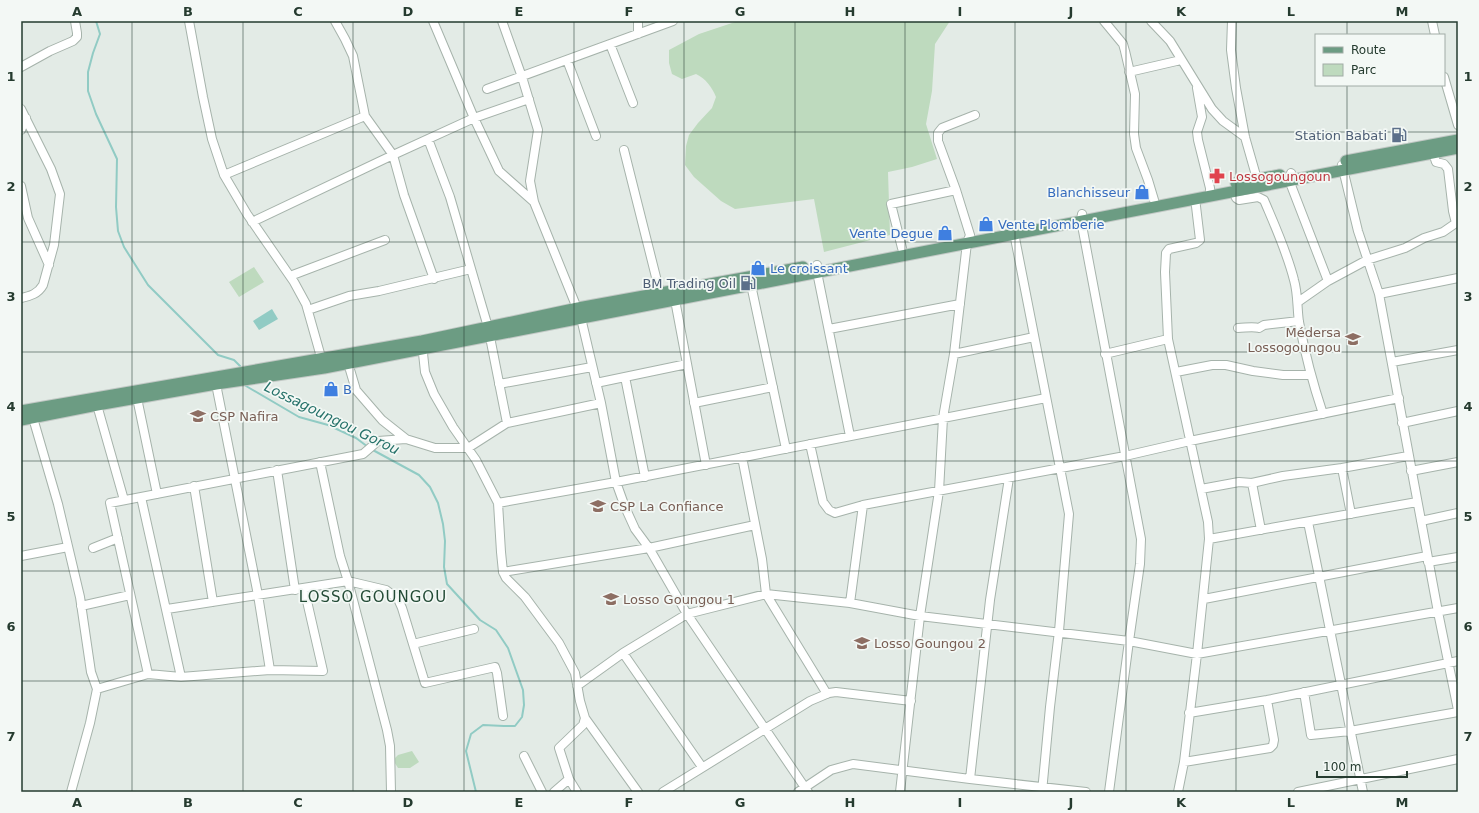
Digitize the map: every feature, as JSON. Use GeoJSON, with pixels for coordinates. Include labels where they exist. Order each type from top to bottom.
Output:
{"type":"FeatureCollection","features":[{"type":"Feature","properties":{"kind":"main road"},"geometry":{"type":"LineString","coordinates":[[1082,217],[1154,200],[1234,190],[1458,140]]}},
{"type":"Feature","properties":{"kind":"main road"},"geometry":{"type":"LineString","coordinates":[[1342,166],[1458,148]]}},
{"type":"Feature","properties":{"kind":"main road"},"geometry":{"type":"LineString","coordinates":[[21,420],[488,332],[580,313],[660,294],[750,281],[817,269],[1082,217],[1195,198],[1257,178],[1290,177]]}},
{"type":"Feature","properties":{"kind":"main road"},"geometry":{"type":"LineString","coordinates":[[817,269],[902,248],[969,239]]}},
{"type":"Feature","properties":{"kind":"main road"},"geometry":{"type":"LineString","coordinates":[[580,313],[675,300],[750,281]]}},
{"type":"Feature","properties":{"kind":"main road"},"geometry":{"type":"LineString","coordinates":[[21,411],[323,363],[348,363],[422,345]]}},
{"type":"Feature","properties":{"kind":"street"},"geometry":{"type":"LineString","coordinates":[[21,67],[50,51],[73,41],[77,37],[75,21]]}},
{"type":"Feature","properties":{"kind":"street"},"geometry":{"type":"LineString","coordinates":[[189,21],[212,140],[224,175],[252,222],[290,276],[306,304],[323,363]]}},
{"type":"Feature","properties":{"kind":"street"},"geometry":{"type":"LineString","coordinates":[[335,21],[353,56],[365,116],[393,155],[404,195],[434,279]]}},
{"type":"Feature","properties":{"kind":"street"},"geometry":{"type":"LineString","coordinates":[[433,21],[474,118],[499,171],[534,202]]}},
{"type":"Feature","properties":{"kind":"street"},"geometry":{"type":"LineString","coordinates":[[502,21],[522,76],[538,130],[530,181],[534,202],[580,313],[601,403],[616,482],[625,507],[635,529],[687,614],[765,728],[803,791],[831,770],[853,764],[1043,790],[1086,792]]}},
{"type":"Feature","properties":{"kind":"street"},"geometry":{"type":"LineString","coordinates":[[638,21],[638,34]]}},
{"type":"Feature","properties":{"kind":"street"},"geometry":{"type":"LineString","coordinates":[[487,89],[673,21]]}},
{"type":"Feature","properties":{"kind":"street"},"geometry":{"type":"LineString","coordinates":[[1104,21],[1123,44],[1136,103],[1134,134],[1136,148],[1154,200]]}},
{"type":"Feature","properties":{"kind":"street"},"geometry":{"type":"LineString","coordinates":[[1151,21],[1170,42],[1212,109],[1222,121],[1245,137]]}},
{"type":"Feature","properties":{"kind":"street"},"geometry":{"type":"LineString","coordinates":[[1232,21],[1231,50],[1245,137],[1257,178]]}},
{"type":"Feature","properties":{"kind":"street"},"geometry":{"type":"LineString","coordinates":[[1432,21],[1435,34]]}},
{"type":"Feature","properties":{"kind":"street"},"geometry":{"type":"LineString","coordinates":[[610,44],[633,103]]}},
{"type":"Feature","properties":{"kind":"street"},"geometry":{"type":"LineString","coordinates":[[567,60],[596,136]]}},
{"type":"Feature","properties":{"kind":"street"},"geometry":{"type":"LineString","coordinates":[[1129,72],[1181,60]]}},
{"type":"Feature","properties":{"kind":"street"},"geometry":{"type":"LineString","coordinates":[[1445,80],[1458,125]]}},
{"type":"Feature","properties":{"kind":"street"},"geometry":{"type":"LineString","coordinates":[[1196,84],[1202,117],[1197,132],[1198,140],[1210,192]]}},
{"type":"Feature","properties":{"kind":"street"},"geometry":{"type":"LineString","coordinates":[[252,222],[474,118],[529,99]]}},
{"type":"Feature","properties":{"kind":"street"},"geometry":{"type":"LineString","coordinates":[[21,109],[51,169],[60,194],[54,245],[43,285],[34,295],[21,298]]}},
{"type":"Feature","properties":{"kind":"street"},"geometry":{"type":"LineString","coordinates":[[900,792],[920,616],[939,491],[943,418],[954,354],[969,239],[956,190],[941,152],[938,141],[938,132],[942,128],[975,115]]}},
{"type":"Feature","properties":{"kind":"street"},"geometry":{"type":"LineString","coordinates":[[224,175],[365,116]]}},
{"type":"Feature","properties":{"kind":"street"},"geometry":{"type":"LineString","coordinates":[[21,130],[26,118]]}},
{"type":"Feature","properties":{"kind":"street"},"geometry":{"type":"LineString","coordinates":[[428,139],[450,197],[471,269],[488,332],[506,423]]}},
{"type":"Feature","properties":{"kind":"street"},"geometry":{"type":"LineString","coordinates":[[624,150],[660,294]]}},
{"type":"Feature","properties":{"kind":"street"},"geometry":{"type":"LineString","coordinates":[[1298,302],[1328,281],[1367,260],[1405,248],[1424,238],[1443,232],[1457,223],[1453,211],[1448,169],[1444,164],[1436,162],[1433,153]]}},
{"type":"Feature","properties":{"kind":"street"},"geometry":{"type":"LineString","coordinates":[[1304,692],[1311,735],[1350,731],[1458,711],[1408,456],[1399,398],[1379,294],[1367,260],[1342,166]]}},
{"type":"Feature","properties":{"kind":"street"},"geometry":{"type":"LineString","coordinates":[[1290,177],[1328,281]]}},
{"type":"Feature","properties":{"kind":"street"},"geometry":{"type":"LineString","coordinates":[[21,186],[28,218],[49,265]]}},
{"type":"Feature","properties":{"kind":"street"},"geometry":{"type":"LineString","coordinates":[[902,248],[891,204],[956,190]]}},
{"type":"Feature","properties":{"kind":"street"},"geometry":{"type":"LineString","coordinates":[[1234,190],[1236,198],[1239,200],[1258,197],[1264,200],[1289,261],[1295,282],[1299,321],[1310,375],[1323,414]]}},
{"type":"Feature","properties":{"kind":"street"},"geometry":{"type":"LineString","coordinates":[[1178,792],[1184,762],[1204,599],[1209,540],[1208,522],[1168,339],[1165,279],[1166,253],[1171,248],[1199,241],[1195,198]]}},
{"type":"Feature","properties":{"kind":"street"},"geometry":{"type":"LineString","coordinates":[[1082,217],[1105,354],[1141,539],[1141,549],[1109,792]]}},
{"type":"Feature","properties":{"kind":"street"},"geometry":{"type":"LineString","coordinates":[[1014,230],[1069,514],[1043,790]]}},
{"type":"Feature","properties":{"kind":"street"},"geometry":{"type":"LineString","coordinates":[[290,276],[385,240]]}},
{"type":"Feature","properties":{"kind":"street"},"geometry":{"type":"LineString","coordinates":[[308,310],[350,296],[379,292],[471,269]]}},
{"type":"Feature","properties":{"kind":"street"},"geometry":{"type":"LineString","coordinates":[[817,269],[850,436]]}},
{"type":"Feature","properties":{"kind":"street"},"geometry":{"type":"LineString","coordinates":[[1379,294],[1458,278]]}},
{"type":"Feature","properties":{"kind":"street"},"geometry":{"type":"LineString","coordinates":[[750,281],[786,449]]}},
{"type":"Feature","properties":{"kind":"street"},"geometry":{"type":"LineString","coordinates":[[675,300],[706,465]]}},
{"type":"Feature","properties":{"kind":"street"},"geometry":{"type":"LineString","coordinates":[[828,329],[960,304]]}},
{"type":"Feature","properties":{"kind":"street"},"geometry":{"type":"LineString","coordinates":[[1238,328],[1259,328],[1264,325],[1299,321]]}},
{"type":"Feature","properties":{"kind":"street"},"geometry":{"type":"LineString","coordinates":[[954,354],[1034,337]]}},
{"type":"Feature","properties":{"kind":"street"},"geometry":{"type":"LineString","coordinates":[[1105,354],[1168,339]]}},
{"type":"Feature","properties":{"kind":"street"},"geometry":{"type":"LineString","coordinates":[[422,345],[425,372],[434,394],[453,427],[476,460],[498,503],[503,572],[506,578],[525,597],[559,643],[575,673],[585,718],[638,792]]}},
{"type":"Feature","properties":{"kind":"street"},"geometry":{"type":"LineString","coordinates":[[1392,362],[1458,350]]}},
{"type":"Feature","properties":{"kind":"street"},"geometry":{"type":"LineString","coordinates":[[348,363],[356,390],[382,420],[406,439],[435,448],[468,448],[506,423],[601,403]]}},
{"type":"Feature","properties":{"kind":"street"},"geometry":{"type":"LineString","coordinates":[[596,383],[687,364]]}},
{"type":"Feature","properties":{"kind":"street"},"geometry":{"type":"LineString","coordinates":[[1176,372],[1212,365],[1226,365],[1253,372],[1283,375],[1310,375]]}},
{"type":"Feature","properties":{"kind":"street"},"geometry":{"type":"LineString","coordinates":[[499,384],[592,367]]}},
{"type":"Feature","properties":{"kind":"street"},"geometry":{"type":"LineString","coordinates":[[625,377],[645,477]]}},
{"type":"Feature","properties":{"kind":"street"},"geometry":{"type":"LineString","coordinates":[[216,384],[236,478],[258,595],[270,670]]}},
{"type":"Feature","properties":{"kind":"street"},"geometry":{"type":"LineString","coordinates":[[694,404],[773,387]]}},
{"type":"Feature","properties":{"kind":"street"},"geometry":{"type":"LineString","coordinates":[[137,398],[157,494]]}},
{"type":"Feature","properties":{"kind":"street"},"geometry":{"type":"LineString","coordinates":[[498,503],[645,477],[1046,398]]}},
{"type":"Feature","properties":{"kind":"street"},"geometry":{"type":"LineString","coordinates":[[810,444],[822,500],[826,507],[835,513],[863,505],[1125,456],[1190,441],[1399,398]]}},
{"type":"Feature","properties":{"kind":"street"},"geometry":{"type":"LineString","coordinates":[[97,405],[124,500]]}},
{"type":"Feature","properties":{"kind":"street"},"geometry":{"type":"LineString","coordinates":[[1402,423],[1458,411]]}},
{"type":"Feature","properties":{"kind":"street"},"geometry":{"type":"LineString","coordinates":[[33,418],[53,486],[68,547],[81,606],[91,672],[96,689],[90,723],[71,792]]}},
{"type":"Feature","properties":{"kind":"street"},"geometry":{"type":"LineString","coordinates":[[148,674],[110,503],[363,454],[378,441],[406,439]]}},
{"type":"Feature","properties":{"kind":"street"},"geometry":{"type":"LineString","coordinates":[[1201,489],[1239,482],[1252,483],[1283,476],[1342,468],[1408,456]]}},
{"type":"Feature","properties":{"kind":"street"},"geometry":{"type":"LineString","coordinates":[[742,457],[766,594],[827,694]]}},
{"type":"Feature","properties":{"kind":"street"},"geometry":{"type":"LineString","coordinates":[[320,462],[340,556],[387,730],[390,746],[391,792]]}},
{"type":"Feature","properties":{"kind":"street"},"geometry":{"type":"LineString","coordinates":[[1411,471],[1458,462]]}},
{"type":"Feature","properties":{"kind":"street"},"geometry":{"type":"LineString","coordinates":[[1342,468],[1351,514]]}},
{"type":"Feature","properties":{"kind":"street"},"geometry":{"type":"LineString","coordinates":[[276,470],[295,590]]}},
{"type":"Feature","properties":{"kind":"street"},"geometry":{"type":"LineString","coordinates":[[970,779],[992,585],[1009,478]]}},
{"type":"Feature","properties":{"kind":"street"},"geometry":{"type":"LineString","coordinates":[[1252,483],[1261,530]]}},
{"type":"Feature","properties":{"kind":"street"},"geometry":{"type":"LineString","coordinates":[[194,486],[213,602]]}},
{"type":"Feature","properties":{"kind":"street"},"geometry":{"type":"LineString","coordinates":[[141,497],[182,677]]}},
{"type":"Feature","properties":{"kind":"street"},"geometry":{"type":"LineString","coordinates":[[1209,540],[1417,502]]}},
{"type":"Feature","properties":{"kind":"street"},"geometry":{"type":"LineString","coordinates":[[850,603],[863,505]]}},
{"type":"Feature","properties":{"kind":"street"},"geometry":{"type":"LineString","coordinates":[[1421,521],[1458,513]]}},
{"type":"Feature","properties":{"kind":"street"},"geometry":{"type":"LineString","coordinates":[[1308,522],[1363,792]]}},
{"type":"Feature","properties":{"kind":"street"},"geometry":{"type":"LineString","coordinates":[[503,572],[648,548],[755,525]]}},
{"type":"Feature","properties":{"kind":"street"},"geometry":{"type":"LineString","coordinates":[[93,548],[118,538]]}},
{"type":"Feature","properties":{"kind":"street"},"geometry":{"type":"LineString","coordinates":[[21,556],[68,547]]}},
{"type":"Feature","properties":{"kind":"street"},"geometry":{"type":"LineString","coordinates":[[1204,599],[1320,576],[1428,559],[1458,557]]}},
{"type":"Feature","properties":{"kind":"street"},"geometry":{"type":"LineString","coordinates":[[167,609],[348,582],[386,590],[398,599],[402,608],[424,684],[495,667],[503,716]]}},
{"type":"Feature","properties":{"kind":"street"},"geometry":{"type":"LineString","coordinates":[[96,689],[148,674],[182,677],[270,670],[323,671],[304,588]]}},
{"type":"Feature","properties":{"kind":"street"},"geometry":{"type":"LineString","coordinates":[[577,686],[623,653],[687,614],[766,594],[850,603],[920,616],[1059,631],[1128,641],[1197,654],[1458,608]]}},
{"type":"Feature","properties":{"kind":"street"},"geometry":{"type":"LineString","coordinates":[[81,606],[130,595]]}},
{"type":"Feature","properties":{"kind":"street"},"geometry":{"type":"LineString","coordinates":[[413,644],[474,629]]}},
{"type":"Feature","properties":{"kind":"street"},"geometry":{"type":"LineString","coordinates":[[623,653],[702,767]]}},
{"type":"Feature","properties":{"kind":"street"},"geometry":{"type":"LineString","coordinates":[[1189,714],[1458,662]]}},
{"type":"Feature","properties":{"kind":"street"},"geometry":{"type":"LineString","coordinates":[[663,792],[810,701],[827,694],[846,692],[911,701]]}},
{"type":"Feature","properties":{"kind":"street"},"geometry":{"type":"LineString","coordinates":[[1184,762],[1270,748],[1273,745],[1274,740],[1267,700]]}},
{"type":"Feature","properties":{"kind":"street"},"geometry":{"type":"LineString","coordinates":[[577,792],[569,779],[559,748],[582,725],[585,718]]}},
{"type":"Feature","properties":{"kind":"street"},"geometry":{"type":"LineString","coordinates":[[524,756],[542,792]]}},
{"type":"Feature","properties":{"kind":"street"},"geometry":{"type":"LineString","coordinates":[[1298,792],[1458,759]]}},
{"type":"Feature","properties":{"kind":"street"},"geometry":{"type":"LineString","coordinates":[[554,792],[569,779]]}},
{"type":"Feature","properties":{"kind":"green space"},"geometry":{"type":"Polygon","coordinates":[[[738,21],[950,21],[935,44],[932,91],[926,124],[937,159],[912,167],[888,172],[890,235],[824,252],[814,199],[735,209],[721,201],[694,177],[685,165],[686,146],[689,135],[712,108],[716,97],[713,90],[703,78],[696,74],[682,79],[672,74],[669,63],[669,50],[699,34],[738,21]]]}},
{"type":"Feature","properties":{"kind":"green space"},"geometry":{"type":"Polygon","coordinates":[[[254,267],[264,282],[239,297],[229,282],[254,267]]]}},
{"type":"Feature","properties":{"kind":"green space"},"geometry":{"type":"Polygon","coordinates":[[[412,751],[419,762],[410,768],[398,768],[393,760],[398,755],[412,751]]]}},
{"type":"Feature","properties":{"kind":"water"},"geometry":{"type":"Polygon","coordinates":[[[272,309],[278,319],[259,330],[253,321],[272,309]]]}},
{"type":"Feature","properties":{"kind":"waterway","name":"Lossagoungou Gorou"},"geometry":{"type":"LineString","coordinates":[[96,21],[100,34],[88,72],[88,91],[96,114],[117,159],[116,207],[118,231],[124,247],[148,285],[218,355],[234,360],[241,367]]}},
{"type":"Feature","properties":{"kind":"waterway","name":"Lossagoungou Gorou"},"geometry":{"type":"LineString","coordinates":[[246,386],[299,417],[328,425],[356,438],[368,447]]}},
{"type":"Feature","properties":{"kind":"waterway","name":"Lossagoungou Gorou"},"geometry":{"type":"LineString","coordinates":[[371,449],[419,475],[430,487],[438,503],[443,524],[445,541],[444,567],[447,584],[480,620],[496,630],[508,648],[523,690],[524,705],[522,717],[515,726],[483,725],[471,734],[466,751],[476,792]]}},
{"type":"Feature","properties":{"kind":"place","name":"Station Babati"},"geometry":{"type":"Point","coordinates":[1399,135]}},
{"type":"Feature","properties":{"kind":"place","name":"Lossogoungoun"},"geometry":{"type":"Point","coordinates":[1217,176]}},
{"type":"Feature","properties":{"kind":"place","name":"Blanchisseur"},"geometry":{"type":"Point","coordinates":[1142,192]}},
{"type":"Feature","properties":{"kind":"place","name":"Vente Plomberie"},"geometry":{"type":"Point","coordinates":[986,224]}},
{"type":"Feature","properties":{"kind":"place","name":"Vente Degue"},"geometry":{"type":"Point","coordinates":[945,233]}},
{"type":"Feature","properties":{"kind":"place","name":"Le croissant"},"geometry":{"type":"Point","coordinates":[758,268]}},
{"type":"Feature","properties":{"kind":"place","name":"BM Trading Oil"},"geometry":{"type":"Point","coordinates":[748,283]}},
{"type":"Feature","properties":{"kind":"place","name":"Médersa Lossogoungou"},"geometry":{"type":"Point","coordinates":[1353,339]}},
{"type":"Feature","properties":{"kind":"place","name":"B"},"geometry":{"type":"Point","coordinates":[331,389]}},
{"type":"Feature","properties":{"kind":"place","name":"CSP Nafira"},"geometry":{"type":"Point","coordinates":[198,416]}},
{"type":"Feature","properties":{"kind":"place","name":"CSP La Confiance"},"geometry":{"type":"Point","coordinates":[598,506]}},
{"type":"Feature","properties":{"kind":"place","name":"Losso Goungou 1"},"geometry":{"type":"Point","coordinates":[611,599]}},
{"type":"Feature","properties":{"kind":"place","name":"Losso Goungou 2"},"geometry":{"type":"Point","coordinates":[862,643]}},
{"type":"Feature","properties":{"kind":"district","name":"LOSSO GOUNGOU"},"geometry":{"type":"Point","coordinates":[373,597]}}]}
